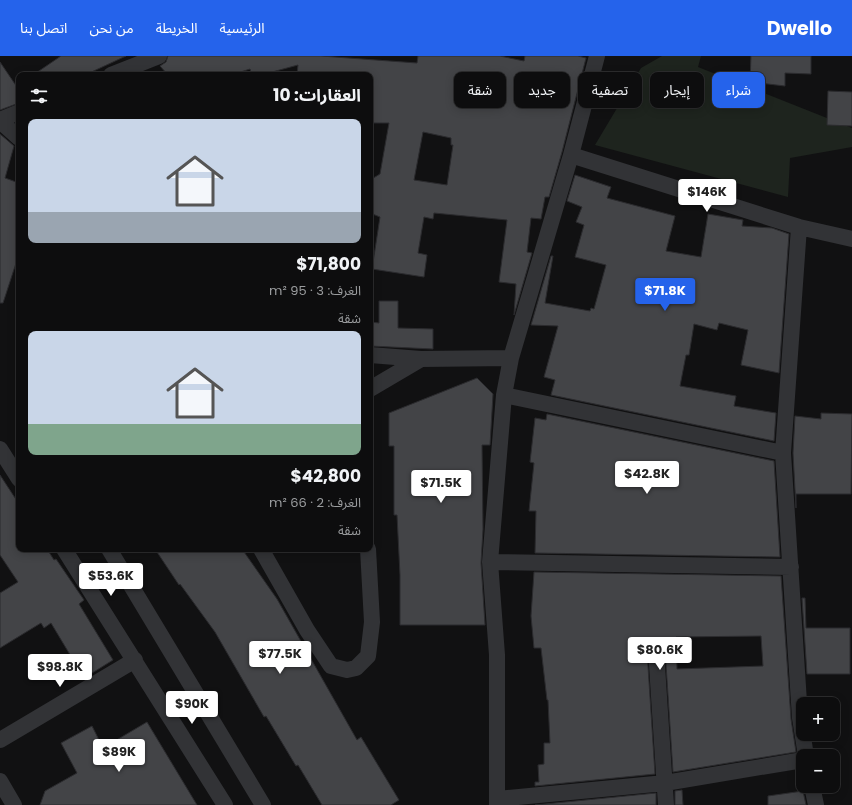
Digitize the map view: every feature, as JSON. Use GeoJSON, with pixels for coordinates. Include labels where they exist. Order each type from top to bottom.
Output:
{"type":"FeatureCollection","features":[{"type":"Feature","properties":{"kind":"street"},"geometry":{"type":"LineString","coordinates":[[118,72],[158,56]]}},
{"type":"Feature","properties":{"kind":"street"},"geometry":{"type":"LineString","coordinates":[[597,56],[571,155],[511,358],[504,395],[490,562],[497,655],[497,802],[665,783],[796,761]]}},
{"type":"Feature","properties":{"kind":"street"},"geometry":{"type":"LineString","coordinates":[[16,113],[0,120],[16,135]]}},
{"type":"Feature","properties":{"kind":"street"},"geometry":{"type":"LineString","coordinates":[[571,155],[799,227],[852,239]]}},
{"type":"Feature","properties":{"kind":"street"},"geometry":{"type":"LineString","coordinates":[[799,227],[783,453],[800,718],[805,749]]}},
{"type":"Feature","properties":{"kind":"street"},"geometry":{"type":"LineString","coordinates":[[373,355],[421,359],[511,358]]}},
{"type":"Feature","properties":{"kind":"street"},"geometry":{"type":"LineString","coordinates":[[373,387],[421,359]]}},
{"type":"Feature","properties":{"kind":"street"},"geometry":{"type":"LineString","coordinates":[[504,395],[783,453]]}},
{"type":"Feature","properties":{"kind":"street"},"geometry":{"type":"LineString","coordinates":[[0,449],[16,469]]}},
{"type":"Feature","properties":{"kind":"street"},"geometry":{"type":"LineString","coordinates":[[66,552],[225,805]]}},
{"type":"Feature","properties":{"kind":"street"},"geometry":{"type":"LineString","coordinates":[[111,552],[263,805]]}},
{"type":"Feature","properties":{"kind":"street"},"geometry":{"type":"LineString","coordinates":[[263,552],[307,630],[332,666],[347,670],[356,668],[368,656],[372,622],[368,552]]}},
{"type":"Feature","properties":{"kind":"street"},"geometry":{"type":"LineString","coordinates":[[490,562],[791,567]]}},
{"type":"Feature","properties":{"kind":"street"},"geometry":{"type":"LineString","coordinates":[[656,650],[666,805]]}},
{"type":"Feature","properties":{"kind":"street"},"geometry":{"type":"LineString","coordinates":[[0,740],[135,660]]}},
{"type":"Feature","properties":{"kind":"street"},"geometry":{"type":"LineString","coordinates":[[0,781],[14,805]]}},
{"type":"Feature","properties":{"kind":"street"},"geometry":{"type":"LineString","coordinates":[[813,793],[816,805]]}},
{"type":"Feature","properties":{"kind":"shaded area"},"geometry":{"type":"Polygon","coordinates":[[[662,56],[701,56],[698,67],[712,73],[712,108],[765,108],[765,94],[852,128],[852,147],[790,158],[788,197],[595,145],[617,108],[642,108],[642,72],[639,72],[641,68],[662,56]]]}},
{"type":"Feature","properties":{"kind":"building"},"geometry":{"type":"Polygon","coordinates":[[[61,56],[126,56],[91,72],[37,72],[61,56]]]}},
{"type":"Feature","properties":{"kind":"building"},"geometry":{"type":"Polygon","coordinates":[[[168,56],[321,56],[417,63],[418,56],[500,56],[524,61],[525,56],[578,56],[586,58],[582,72],[578,72],[578,89],[549,197],[545,197],[541,219],[531,218],[527,252],[532,253],[514,315],[516,284],[499,282],[507,220],[434,213],[433,219],[424,217],[418,253],[427,255],[424,277],[373,269],[380,217],[373,214],[373,178],[380,174],[389,123],[373,123],[373,72],[297,72],[298,65],[272,72],[251,72],[250,69],[240,72],[165,72],[160,66],[166,62],[168,56]],[[423,132],[414,180],[447,185],[453,145],[451,145],[451,138],[423,132]]]}},
{"type":"Feature","properties":{"kind":"building"},"geometry":{"type":"Polygon","coordinates":[[[751,56],[811,56],[811,74],[785,73],[785,86],[765,84],[765,72],[750,72],[751,56]]]}},
{"type":"Feature","properties":{"kind":"building"},"geometry":{"type":"Polygon","coordinates":[[[0,62],[16,86],[16,104],[0,110],[0,62]]]}},
{"type":"Feature","properties":{"kind":"building"},"geometry":{"type":"Polygon","coordinates":[[[828,91],[852,92],[852,126],[827,125],[828,91]]]}},
{"type":"Feature","properties":{"kind":"building"},"geometry":{"type":"Polygon","coordinates":[[[0,134],[14,146],[5,178],[16,182],[16,263],[3,303],[0,303],[0,134]]]}},
{"type":"Feature","properties":{"kind":"building"},"geometry":{"type":"Polygon","coordinates":[[[575,175],[611,187],[607,198],[675,216],[666,251],[701,257],[708,214],[743,220],[742,226],[772,228],[789,234],[779,373],[741,365],[748,330],[719,323],[717,330],[694,324],[689,355],[686,355],[680,386],[736,396],[734,406],[776,413],[774,441],[551,395],[555,380],[544,377],[558,326],[531,325],[551,256],[553,256],[545,303],[590,311],[591,308],[594,309],[606,265],[575,257],[584,225],[576,222],[582,207],[567,201],[575,175]]]}},
{"type":"Feature","properties":{"kind":"building"},"geometry":{"type":"Polygon","coordinates":[[[379,301],[398,301],[398,328],[433,329],[433,349],[373,346],[373,322],[379,323],[379,301]]]}},
{"type":"Feature","properties":{"kind":"building"},"geometry":{"type":"Polygon","coordinates":[[[477,378],[493,394],[490,445],[482,445],[483,529],[481,563],[485,625],[400,625],[400,575],[397,515],[394,515],[394,446],[389,446],[389,413],[477,378]]]}},
{"type":"Feature","properties":{"kind":"building"},"geometry":{"type":"Polygon","coordinates":[[[821,413],[852,414],[851,494],[796,494],[796,508],[793,453],[795,416],[821,419],[821,413]]]}},
{"type":"Feature","properties":{"kind":"building"},"geometry":{"type":"Polygon","coordinates":[[[547,414],[774,461],[780,557],[535,553],[536,511],[529,511],[534,463],[530,462],[535,418],[546,420],[547,414]]]}},
{"type":"Feature","properties":{"kind":"building"},"geometry":{"type":"Polygon","coordinates":[[[0,475],[16,499],[16,552],[49,552],[54,560],[56,559],[84,600],[79,604],[113,660],[84,678],[51,623],[44,628],[41,623],[0,648],[0,593],[18,582],[0,555],[0,475]]]}},
{"type":"Feature","properties":{"kind":"building"},"geometry":{"type":"Polygon","coordinates":[[[157,552],[244,552],[277,599],[357,740],[361,737],[399,800],[391,805],[322,805],[298,765],[296,766],[266,716],[264,717],[215,632],[180,584],[179,585],[157,552]]]}},
{"type":"Feature","properties":{"kind":"building"},"geometry":{"type":"Polygon","coordinates":[[[534,572],[781,576],[791,719],[796,752],[673,772],[665,649],[661,642],[655,641],[648,645],[647,651],[655,774],[535,786],[535,782],[539,782],[538,765],[544,764],[544,743],[550,743],[548,700],[541,648],[534,648],[531,616],[534,572]],[[761,636],[676,637],[677,669],[763,666],[761,636]]]}},
{"type":"Feature","properties":{"kind":"building"},"geometry":{"type":"Polygon","coordinates":[[[802,598],[805,598],[806,628],[850,628],[850,674],[807,674],[802,598]]]}},
{"type":"Feature","properties":{"kind":"building"},"geometry":{"type":"Polygon","coordinates":[[[147,722],[197,805],[40,805],[45,791],[77,773],[61,743],[92,726],[103,748],[147,722]]]}},
{"type":"Feature","properties":{"kind":"building"},"geometry":{"type":"Polygon","coordinates":[[[682,790],[683,805],[675,805],[675,791],[682,790]]]}},
{"type":"Feature","properties":{"kind":"building"},"geometry":{"type":"Polygon","coordinates":[[[796,792],[803,793],[806,805],[768,805],[768,796],[796,792]]]}},
{"type":"Feature","properties":{"kind":"building"},"geometry":{"type":"Polygon","coordinates":[[[656,793],[656,805],[535,805],[656,793]]]}}]}
